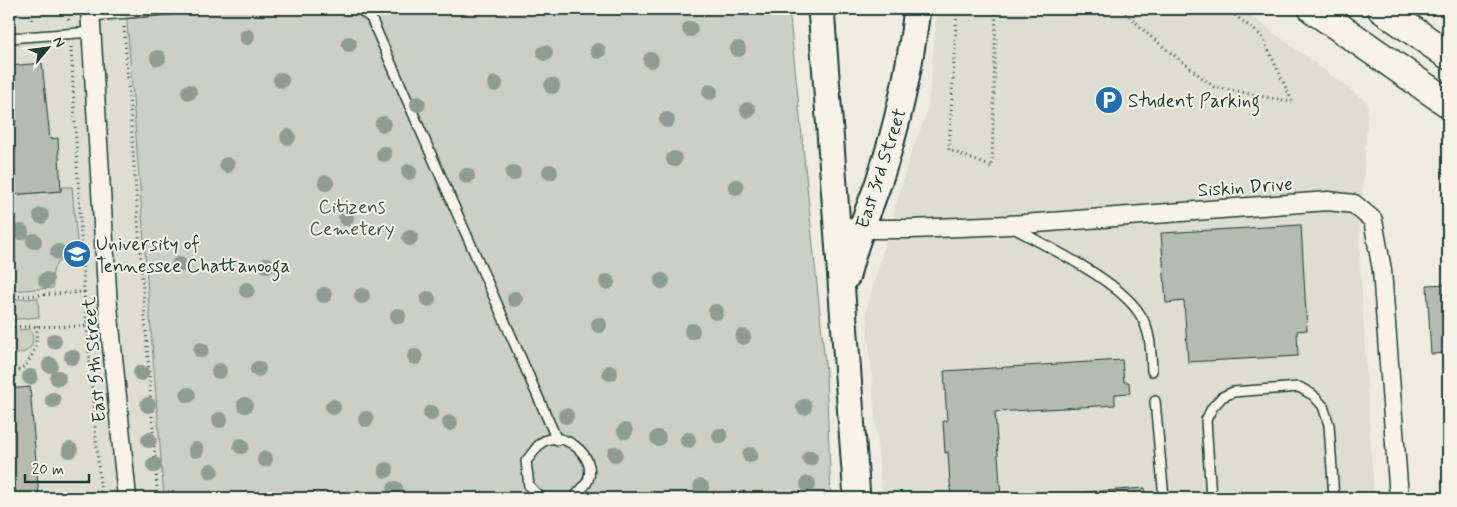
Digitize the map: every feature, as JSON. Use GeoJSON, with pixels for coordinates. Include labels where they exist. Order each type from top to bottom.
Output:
{"type":"FeatureCollection","features":[{"type":"Feature","properties":{"kind":"main road","name":"East 3rd Street"},"geometry":{"type":"LineString","coordinates":[[821,9],[835,222],[845,326],[857,498]]}},
{"type":"Feature","properties":{"kind":"main road","name":"East 3rd Street"},"geometry":{"type":"LineString","coordinates":[[845,326],[846,279],[860,229],[893,137],[905,90],[917,9]]}},
{"type":"Feature","properties":{"kind":"main road"},"geometry":{"type":"LineString","coordinates":[[1312,9],[1448,103]]}},
{"type":"Feature","properties":{"kind":"main road"},"geometry":{"type":"LineString","coordinates":[[1382,9],[1448,55]]}},
{"type":"Feature","properties":{"kind":"street","name":"East 5th Street"},"geometry":{"type":"LineString","coordinates":[[91,19],[108,306],[127,498]]}},
{"type":"Feature","properties":{"kind":"street","name":"Siskin Drive"},"geometry":{"type":"LineString","coordinates":[[835,222],[860,229],[911,229],[1009,225],[1328,201],[1354,204],[1373,220],[1382,270],[1399,498]]}},
{"type":"Feature","properties":{"kind":"lane"},"geometry":{"type":"LineString","coordinates":[[9,38],[70,34],[91,19],[123,13],[178,9]]}},
{"type":"Feature","properties":{"kind":"lane"},"geometry":{"type":"LineString","coordinates":[[359,9],[371,18],[557,440]]}},
{"type":"Feature","properties":{"kind":"lane"},"geometry":{"type":"LineString","coordinates":[[1009,225],[1108,283],[1126,298],[1142,316],[1149,336],[1152,372]]}},
{"type":"Feature","properties":{"kind":"lane"},"geometry":{"type":"LineString","coordinates":[[1211,498],[1206,420],[1212,408],[1222,397],[1234,392],[1299,387],[1324,406],[1329,425],[1334,498]]}},
{"type":"Feature","properties":{"kind":"lane"},"geometry":{"type":"LineString","coordinates":[[1155,401],[1164,498]]}},
{"type":"Feature","properties":{"kind":"lane"},"geometry":{"type":"LineString","coordinates":[[541,498],[529,486],[526,461],[542,442],[566,439],[586,455],[589,466],[588,480],[573,498]]}},
{"type":"Feature","properties":{"kind":"path"},"geometry":{"type":"LineString","coordinates":[[68,9],[86,326],[101,498]]}},
{"type":"Feature","properties":{"kind":"path"},"geometry":{"type":"LineString","coordinates":[[957,9],[949,150],[992,167],[996,9]]}},
{"type":"Feature","properties":{"kind":"path"},"geometry":{"type":"LineString","coordinates":[[1122,9],[1151,37],[1214,87],[1292,102],[1262,36],[1227,9]]}},
{"type":"Feature","properties":{"kind":"path"},"geometry":{"type":"LineString","coordinates":[[123,13],[158,498]]}},
{"type":"Feature","properties":{"kind":"path"},"geometry":{"type":"LineString","coordinates":[[9,297],[84,292]]}},
{"type":"Feature","properties":{"kind":"path"},"geometry":{"type":"LineString","coordinates":[[9,328],[37,325],[86,326]]}},
{"type":"Feature","properties":{"kind":"path"},"geometry":{"type":"LineString","coordinates":[[9,374],[23,367],[31,359],[37,346],[37,325]]}},
{"type":"Feature","properties":{"kind":"shaded area","name":"University of Tennessee Chattanooga"},"geometry":{"type":"Polygon","coordinates":[[[9,9],[126,9],[164,498],[9,498],[9,9]]]}},
{"type":"Feature","properties":{"kind":"shaded area"},"geometry":{"type":"Polygon","coordinates":[[[937,9],[1242,9],[1368,103],[1359,247],[1374,498],[882,498],[866,311],[909,159],[928,109],[937,9]]]}},
{"type":"Feature","properties":{"kind":"green space","name":"Citizens Cemetery"},"geometry":{"type":"Polygon","coordinates":[[[126,9],[789,9],[826,373],[831,498],[164,498],[126,9]]]}},
{"type":"Feature","properties":{"kind":"green space"},"geometry":{"type":"Polygon","coordinates":[[[62,187],[72,187],[78,253],[64,258],[56,264],[53,274],[53,288],[9,291],[9,195],[61,191],[62,187]]]}},
{"type":"Feature","properties":{"kind":"green space"},"geometry":{"type":"Polygon","coordinates":[[[38,298],[39,317],[9,320],[9,300],[38,298]]]}},
{"type":"Feature","properties":{"kind":"green space"},"geometry":{"type":"Polygon","coordinates":[[[30,329],[33,341],[32,346],[25,352],[9,355],[9,331],[30,329]]]}},
{"type":"Feature","properties":{"kind":"building"},"geometry":{"type":"Polygon","coordinates":[[[42,63],[50,139],[58,138],[61,191],[9,195],[9,66],[42,63]]]}},
{"type":"Feature","properties":{"kind":"building"},"geometry":{"type":"Polygon","coordinates":[[[1301,225],[1307,330],[1297,331],[1298,356],[1188,362],[1184,301],[1166,303],[1161,233],[1301,225]]]}},
{"type":"Feature","properties":{"kind":"building"},"geometry":{"type":"Polygon","coordinates":[[[1448,284],[1448,353],[1431,354],[1427,285],[1448,284]]]}},
{"type":"Feature","properties":{"kind":"building"},"geometry":{"type":"Polygon","coordinates":[[[1122,360],[1124,382],[1129,382],[1130,393],[1115,394],[1115,405],[995,412],[1001,498],[951,498],[948,452],[945,453],[943,421],[947,421],[944,371],[1122,360]]]}},
{"type":"Feature","properties":{"kind":"building"},"geometry":{"type":"Polygon","coordinates":[[[30,387],[39,498],[9,498],[9,389],[30,387]]]}},
{"type":"Feature","properties":{"kind":"building"},"geometry":{"type":"Polygon","coordinates":[[[1145,488],[1146,498],[1075,498],[1075,493],[1145,488]]]}},
{"type":"Feature","properties":{"kind":"place","name":"Student Parking"},"geometry":{"type":"Point","coordinates":[1109,100]}},
{"type":"Feature","properties":{"kind":"place","name":"University of Tennessee Chattanooga"},"geometry":{"type":"Point","coordinates":[77,254]}}]}
